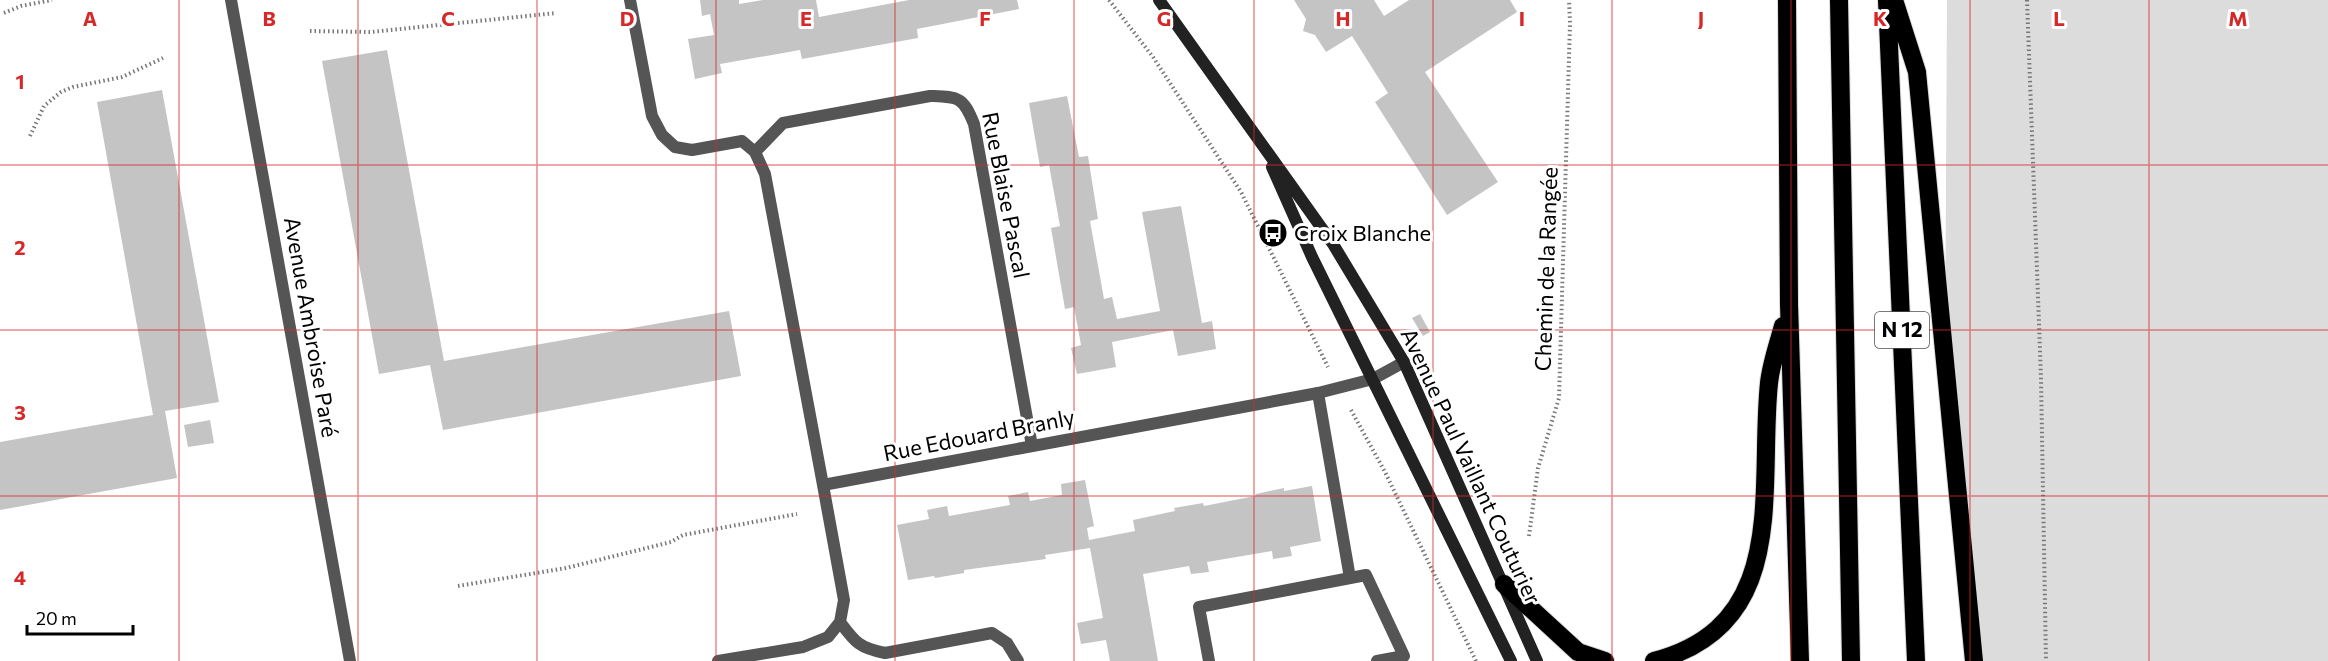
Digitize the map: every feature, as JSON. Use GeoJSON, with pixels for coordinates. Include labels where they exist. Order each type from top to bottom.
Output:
{"type":"FeatureCollection","features":[{"type":"Feature","properties":{"kind":"highway"},"geometry":{"type":"LineString","coordinates":[[1787,0],[1789,304],[1800,661]]}},
{"type":"Feature","properties":{"kind":"highway","name":"N 12"},"geometry":{"type":"LineString","coordinates":[[1839,0],[1851,661]]}},
{"type":"Feature","properties":{"kind":"highway","name":"N 12"},"geometry":{"type":"LineString","coordinates":[[1887,0],[1916,661]]}},
{"type":"Feature","properties":{"kind":"highway"},"geometry":{"type":"LineString","coordinates":[[1894,0],[1917,72],[1974,661]]}},
{"type":"Feature","properties":{"kind":"highway"},"geometry":{"type":"LineString","coordinates":[[1654,661],[1676,655],[1710,637],[1733,612],[1751,580],[1763,532],[1769,382],[1789,304]]}},
{"type":"Feature","properties":{"kind":"highway"},"geometry":{"type":"LineString","coordinates":[[1504,584],[1578,652],[1605,661]]}},
{"type":"Feature","properties":{"kind":"street","name":"Avenue Ambroise Paré"},"geometry":{"type":"LineString","coordinates":[[231,0],[350,661]]}},
{"type":"Feature","properties":{"kind":"street"},"geometry":{"type":"LineString","coordinates":[[630,0],[652,116],[662,135],[675,147],[692,150],[742,141],[755,152],[765,174],[844,600],[840,622],[828,638],[804,647],[718,661]]}},
{"type":"Feature","properties":{"kind":"street","name":"Avenue Paul Vaillant Couturier"},"geometry":{"type":"LineString","coordinates":[[1159,0],[1333,244],[1404,362],[1537,661]]}},
{"type":"Feature","properties":{"kind":"street","name":"Rue Blaise Pascal"},"geometry":{"type":"LineString","coordinates":[[755,152],[783,123],[930,96],[952,97],[966,106],[974,124],[1032,446]]}},
{"type":"Feature","properties":{"kind":"street","name":"Avenue Paul Vaillant Couturier"},"geometry":{"type":"LineString","coordinates":[[1261,142],[1312,258],[1511,661]]}},
{"type":"Feature","properties":{"kind":"street","name":"Rue Edouard Branly"},"geometry":{"type":"LineString","coordinates":[[823,485],[1318,393],[1373,379],[1404,362]]}},
{"type":"Feature","properties":{"kind":"street"},"geometry":{"type":"LineString","coordinates":[[1318,393],[1350,578]]}},
{"type":"Feature","properties":{"kind":"street"},"geometry":{"type":"LineString","coordinates":[[1209,661],[1199,607],[1366,575],[1404,656],[1377,661]]}},
{"type":"Feature","properties":{"kind":"street"},"geometry":{"type":"LineString","coordinates":[[840,622],[858,645],[885,653],[992,633],[1007,643],[1018,661]]}},
{"type":"Feature","properties":{"kind":"path"},"geometry":{"type":"LineString","coordinates":[[4,13],[21,6],[52,0]]}},
{"type":"Feature","properties":{"kind":"path"},"geometry":{"type":"LineString","coordinates":[[1109,0],[1153,57],[1241,192],[1338,388],[1385,472],[1476,661]]}},
{"type":"Feature","properties":{"kind":"path","name":"Chemin de la Rangée"},"geometry":{"type":"LineString","coordinates":[[1529,536],[1538,468],[1559,398],[1569,0]]}},
{"type":"Feature","properties":{"kind":"path"},"geometry":{"type":"LineString","coordinates":[[2027,0],[2041,378],[2046,661]]}},
{"type":"Feature","properties":{"kind":"path"},"geometry":{"type":"LineString","coordinates":[[310,31],[371,32],[556,13]]}},
{"type":"Feature","properties":{"kind":"path"},"geometry":{"type":"LineString","coordinates":[[30,136],[44,106],[61,92],[73,87],[122,77],[163,58]]}},
{"type":"Feature","properties":{"kind":"path"},"geometry":{"type":"LineString","coordinates":[[458,586],[582,564],[671,542],[683,535],[797,514]]}},
{"type":"Feature","properties":{"kind":"shaded area"},"geometry":{"type":"Polygon","coordinates":[[[1947,0],[2328,0],[2328,661],[1975,661],[1945,363],[1947,0]]]}},
{"type":"Feature","properties":{"kind":"building"},"geometry":{"type":"Polygon","coordinates":[[[700,0],[739,0],[739,4],[763,0],[816,0],[819,17],[909,0],[1017,0],[1019,9],[917,29],[918,38],[802,59],[800,50],[720,64],[722,73],[695,79],[688,39],[714,35],[710,14],[702,16],[700,0]]]}},
{"type":"Feature","properties":{"kind":"building"},"geometry":{"type":"Polygon","coordinates":[[[1294,0],[1374,0],[1384,16],[1409,0],[1510,0],[1517,12],[1425,72],[1498,182],[1447,215],[1375,102],[1388,93],[1352,36],[1326,52],[1315,35],[1303,31],[1306,19],[1294,0]]]}},
{"type":"Feature","properties":{"kind":"building"},"geometry":{"type":"Polygon","coordinates":[[[387,50],[444,361],[729,311],[741,376],[443,430],[430,365],[379,374],[322,61],[387,50]]]}},
{"type":"Feature","properties":{"kind":"building"},"geometry":{"type":"Polygon","coordinates":[[[162,90],[219,402],[165,411],[177,478],[0,510],[0,442],[153,415],[97,102],[162,90]]]}},
{"type":"Feature","properties":{"kind":"building"},"geometry":{"type":"Polygon","coordinates":[[[1067,96],[1079,157],[1088,156],[1098,219],[1090,221],[1104,299],[1112,297],[1117,319],[1160,311],[1142,212],[1181,206],[1202,323],[1212,321],[1216,349],[1178,356],[1173,330],[1112,342],[1116,367],[1077,374],[1071,348],[1081,345],[1074,307],[1065,309],[1051,228],[1060,226],[1049,165],[1040,167],[1029,103],[1067,96]]]}},
{"type":"Feature","properties":{"kind":"building"},"geometry":{"type":"Polygon","coordinates":[[[1420,314],[1430,332],[1423,336],[1412,318],[1420,314]]]}},
{"type":"Feature","properties":{"kind":"building"},"geometry":{"type":"Polygon","coordinates":[[[210,420],[214,443],[188,447],[184,425],[210,420]]]}},
{"type":"Feature","properties":{"kind":"building"},"geometry":{"type":"Polygon","coordinates":[[[1085,480],[1094,526],[1087,528],[1089,540],[1135,531],[1133,520],[1175,511],[1174,508],[1203,503],[1204,506],[1284,488],[1284,491],[1312,486],[1321,541],[1290,547],[1292,556],[1273,559],[1272,551],[1207,562],[1209,572],[1191,574],[1189,566],[1143,574],[1158,661],[1110,661],[1106,640],[1081,644],[1077,623],[1103,618],[1090,548],[1045,555],[1046,559],[964,570],[964,573],[935,578],[934,576],[908,580],[897,525],[929,519],[927,510],[947,506],[949,516],[1010,505],[1008,496],[1028,492],[1030,501],[1062,495],[1061,484],[1085,480]]]}},
{"type":"Feature","properties":{"kind":"place","name":"Croix Blanche"},"geometry":{"type":"Point","coordinates":[1273,233]}}]}
